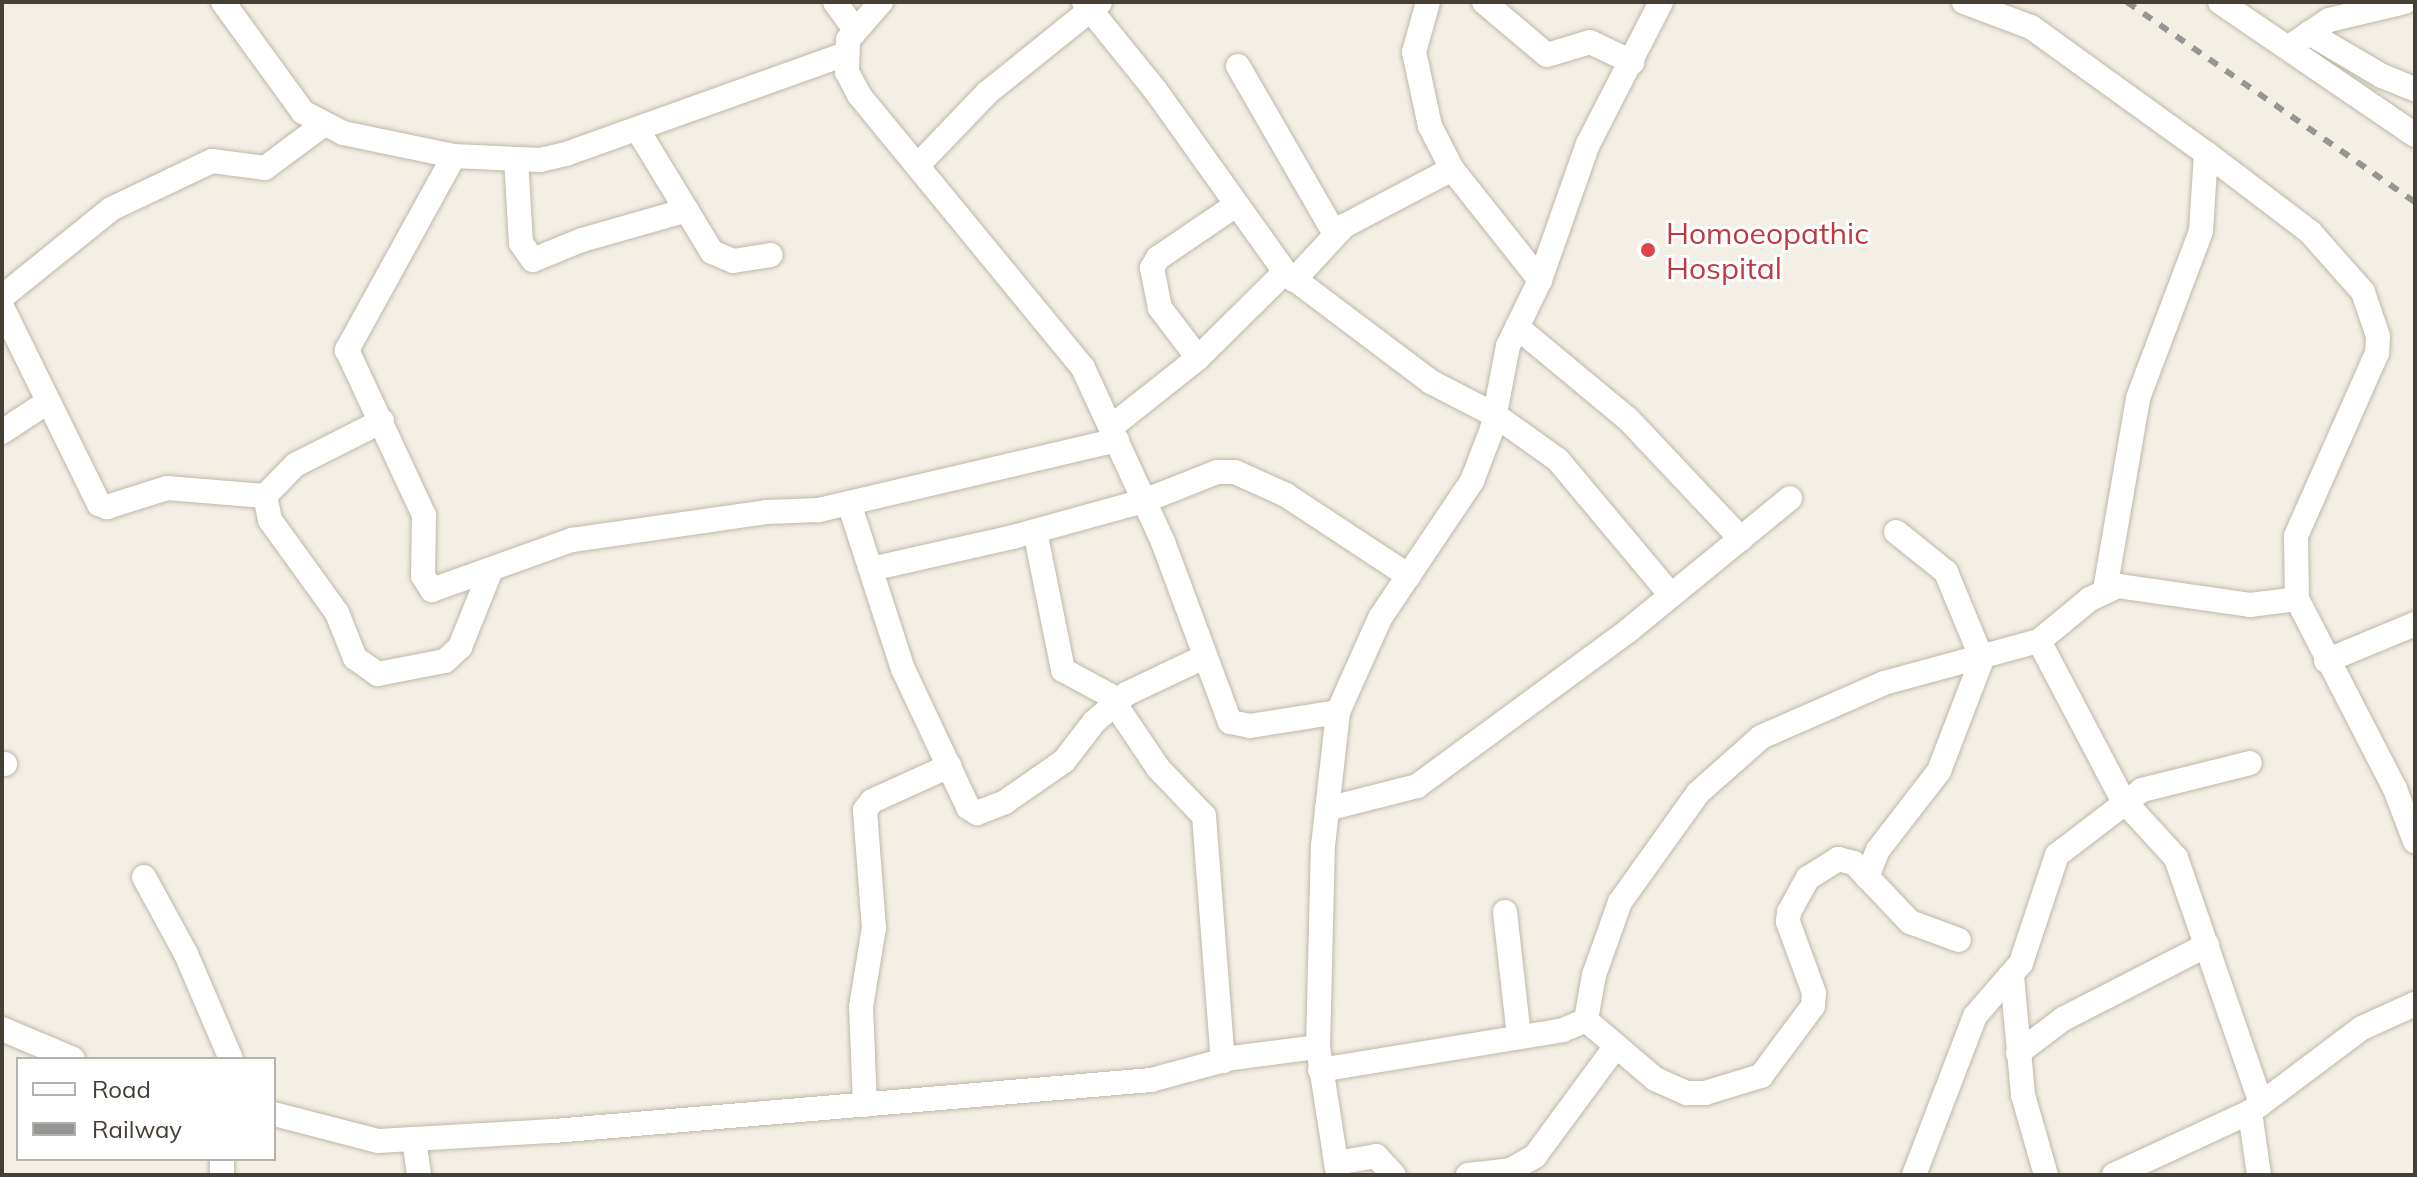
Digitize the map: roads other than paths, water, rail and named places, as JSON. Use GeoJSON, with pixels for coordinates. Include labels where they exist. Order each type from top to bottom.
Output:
{"type":"FeatureCollection","features":[{"type":"Feature","properties":{"kind":"street"},"geometry":{"type":"LineString","coordinates":[[223,2],[291,99],[324,124],[343,133],[454,156],[540,160],[639,132],[845,54]]}},
{"type":"Feature","properties":{"kind":"street"},"geometry":{"type":"LineString","coordinates":[[835,2],[854,28]]}},
{"type":"Feature","properties":{"kind":"street"},"geometry":{"type":"LineString","coordinates":[[881,2],[854,28],[845,54],[847,72],[859,95],[1072,352],[1144,501],[1230,722],[1250,726],[1338,712]]}},
{"type":"Feature","properties":{"kind":"street"},"geometry":{"type":"LineString","coordinates":[[1428,2],[1416,36],[1415,66],[1430,126],[1452,169],[1540,280]]}},
{"type":"Feature","properties":{"kind":"street"},"geometry":{"type":"LineString","coordinates":[[1484,2],[1547,55],[1590,42],[1632,62]]}},
{"type":"Feature","properties":{"kind":"street"},"geometry":{"type":"LineString","coordinates":[[1394,1175],[1376,1156],[1337,1169],[1319,1059],[1327,809],[1338,712],[1380,618],[1472,481],[1495,415],[1503,361],[1540,280],[1588,144],[1661,2]]}},
{"type":"Feature","properties":{"kind":"street"},"geometry":{"type":"LineString","coordinates":[[1964,2],[2031,27],[2206,153],[2318,239],[2363,292],[2378,336],[2377,353],[2296,536],[2297,599],[2326,661],[2395,789],[2415,841]]}},
{"type":"Feature","properties":{"kind":"street"},"geometry":{"type":"LineString","coordinates":[[2220,2],[2415,135]]}},
{"type":"Feature","properties":{"kind":"street"},"geometry":{"type":"LineString","coordinates":[[2289,47],[2342,16],[2405,2]]}},
{"type":"Feature","properties":{"kind":"street"},"geometry":{"type":"LineString","coordinates":[[918,165],[987,93],[1091,5],[1290,276],[1431,382],[1495,415],[1570,471],[1671,595]]}},
{"type":"Feature","properties":{"kind":"street"},"geometry":{"type":"LineString","coordinates":[[2309,33],[2382,76],[2415,89]]}},
{"type":"Feature","properties":{"kind":"street"},"geometry":{"type":"LineString","coordinates":[[1238,66],[1335,234]]}},
{"type":"Feature","properties":{"kind":"street"},"geometry":{"type":"LineString","coordinates":[[2,297],[111,209],[212,161],[265,168],[324,124]]}},
{"type":"Feature","properties":{"kind":"street"},"geometry":{"type":"LineString","coordinates":[[639,132],[722,260],[771,255]]}},
{"type":"Feature","properties":{"kind":"street"},"geometry":{"type":"LineString","coordinates":[[2105,590],[2138,398],[2201,231],[2206,153]]}},
{"type":"Feature","properties":{"kind":"street"},"geometry":{"type":"LineString","coordinates":[[454,156],[347,350],[355,374],[382,421],[427,524],[426,586],[440,590],[572,540],[849,503],[1114,434],[1335,234],[1452,169]]}},
{"type":"Feature","properties":{"kind":"street"},"geometry":{"type":"LineString","coordinates":[[516,159],[521,243],[533,260],[582,240],[687,210]]}},
{"type":"Feature","properties":{"kind":"street"},"geometry":{"type":"LineString","coordinates":[[1198,358],[1160,308],[1152,268],[1158,258],[1236,205]]}},
{"type":"Feature","properties":{"kind":"street"},"geometry":{"type":"LineString","coordinates":[[2,307],[46,403],[99,504],[107,507],[167,488],[265,496]]}},
{"type":"Feature","properties":{"kind":"street"},"geometry":{"type":"LineString","coordinates":[[1517,327],[1628,419],[1741,539]]}},
{"type":"Feature","properties":{"kind":"street"},"geometry":{"type":"LineString","coordinates":[[2,432],[46,403]]}},
{"type":"Feature","properties":{"kind":"street"},"geometry":{"type":"LineString","coordinates":[[265,496],[295,465],[382,421]]}},
{"type":"Feature","properties":{"kind":"street"},"geometry":{"type":"LineString","coordinates":[[871,569],[1035,531],[1144,501],[1217,472],[1235,472],[1286,495],[1409,576]]}},
{"type":"Feature","properties":{"kind":"street"},"geometry":{"type":"LineString","coordinates":[[265,496],[270,520],[337,613],[355,658],[367,671],[403,671],[454,655],[491,570]]}},
{"type":"Feature","properties":{"kind":"street"},"geometry":{"type":"LineString","coordinates":[[1327,809],[1417,786],[1671,595],[1790,498]]}},
{"type":"Feature","properties":{"kind":"street"},"geometry":{"type":"LineString","coordinates":[[849,503],[903,669],[968,807],[985,812],[1064,761],[1114,703],[1204,657]]}},
{"type":"Feature","properties":{"kind":"street"},"geometry":{"type":"LineString","coordinates":[[1035,531],[1063,670],[1082,684],[1102,690],[1158,768],[1204,816],[1223,1061]]}},
{"type":"Feature","properties":{"kind":"street"},"geometry":{"type":"LineString","coordinates":[[1867,877],[1878,850],[1939,771],[1982,659],[1946,572],[1896,532]]}},
{"type":"Feature","properties":{"kind":"street"},"geometry":{"type":"LineString","coordinates":[[276,1115],[359,1140],[414,1139],[1151,1080],[1223,1061],[1319,1059],[1573,1028],[1586,1020],[1594,975],[1620,902],[1698,793],[1747,746],[1884,683],[1982,659],[2039,641],[2105,590],[2141,587],[2250,605],[2297,599]]}},
{"type":"Feature","properties":{"kind":"street"},"geometry":{"type":"LineString","coordinates":[[2326,661],[2415,624]]}},
{"type":"Feature","properties":{"kind":"street"},"geometry":{"type":"LineString","coordinates":[[2039,641],[2123,800],[2176,858],[2207,945],[2255,1108],[2259,1175]]}},
{"type":"Feature","properties":{"kind":"street"},"geometry":{"type":"LineString","coordinates":[[1914,1175],[1975,1016],[2012,976],[2057,855],[2123,800],[2161,784],[2250,763]]}},
{"type":"Feature","properties":{"kind":"street"},"geometry":{"type":"LineString","coordinates":[[865,1105],[861,1007],[874,928],[865,810],[872,801],[949,766]]}},
{"type":"Feature","properties":{"kind":"street"},"geometry":{"type":"LineString","coordinates":[[1586,1020],[1655,1079],[1687,1093],[1705,1093],[1761,1076],[1813,1006],[1811,983],[1788,922],[1794,900],[1808,878],[1838,859],[1854,863],[1910,922],[1959,940]]}},
{"type":"Feature","properties":{"kind":"street"},"geometry":{"type":"LineString","coordinates":[[144,877],[186,954],[230,1057]]}},
{"type":"Feature","properties":{"kind":"street"},"geometry":{"type":"LineString","coordinates":[[1505,912],[1519,1036]]}},
{"type":"Feature","properties":{"kind":"street"},"geometry":{"type":"LineString","coordinates":[[2018,1053],[2063,1019],[2207,945]]}},
{"type":"Feature","properties":{"kind":"street"},"geometry":{"type":"LineString","coordinates":[[2012,976],[2023,1095],[2046,1175]]}},
{"type":"Feature","properties":{"kind":"street"},"geometry":{"type":"LineString","coordinates":[[2114,1175],[2255,1108],[2362,1028],[2415,1004]]}},
{"type":"Feature","properties":{"kind":"street"},"geometry":{"type":"LineString","coordinates":[[2,1029],[68,1057]]}},
{"type":"Feature","properties":{"kind":"street"},"geometry":{"type":"LineString","coordinates":[[1468,1175],[1511,1170],[1535,1156],[1616,1046]]}},
{"type":"Feature","properties":{"kind":"street"},"geometry":{"type":"LineString","coordinates":[[414,1139],[419,1175]]}},
{"type":"Feature","properties":{"kind":"railway"},"geometry":{"type":"LineString","coordinates":[[2127,2],[2415,202]]}},
{"type":"Feature","properties":{"kind":"place","name":"Homoeopathic Hospital"},"geometry":{"type":"Point","coordinates":[1648,250]}}]}
